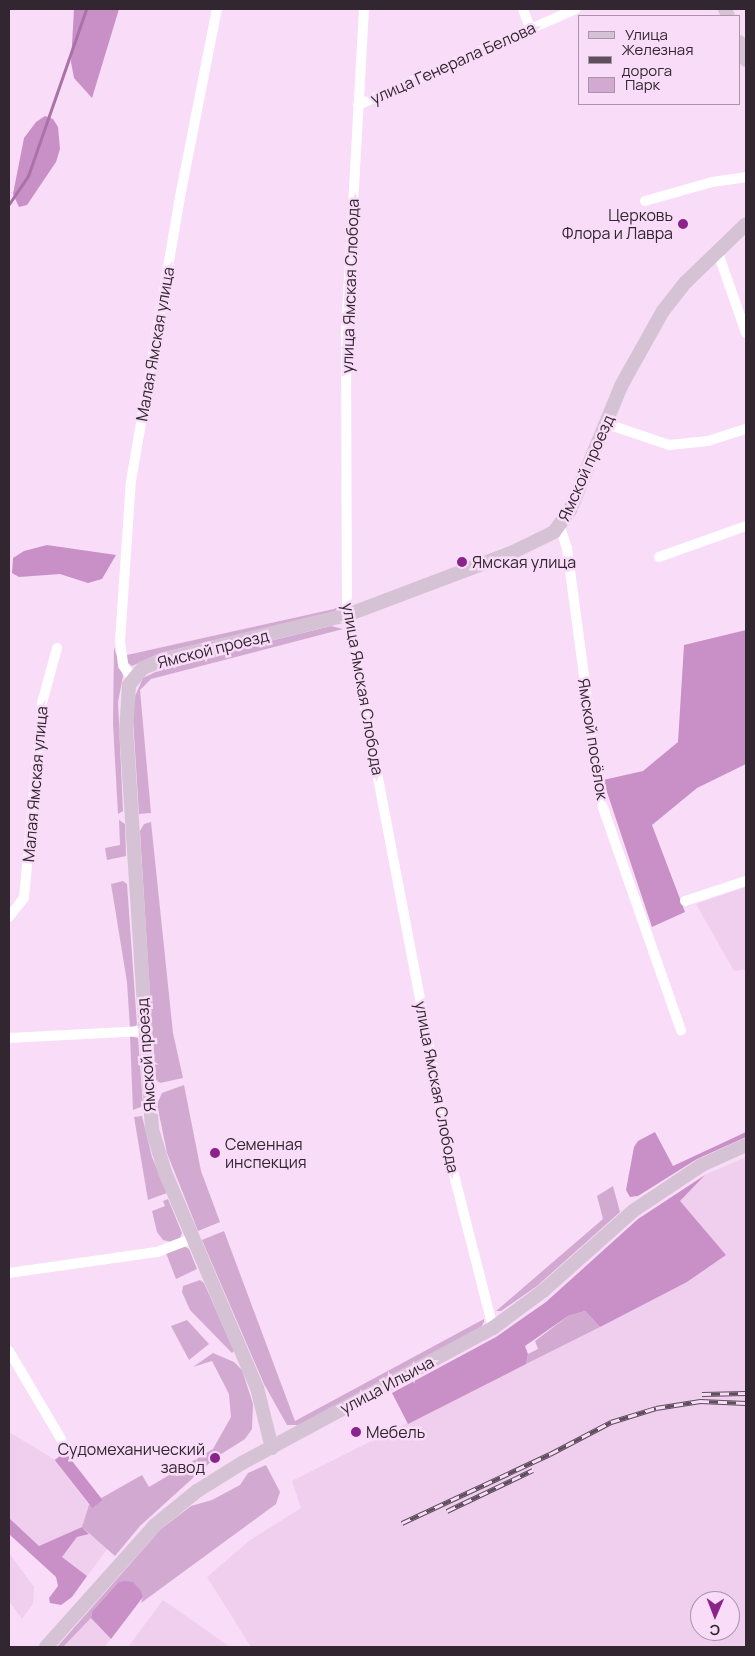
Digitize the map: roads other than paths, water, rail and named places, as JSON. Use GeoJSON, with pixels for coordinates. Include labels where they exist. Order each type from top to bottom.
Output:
{"type":"FeatureCollection","features":[{"type":"Feature","properties":{"kind":"main road"},"geometry":{"type":"LineString","coordinates":[[740,45],[746,60]]}},
{"type":"Feature","properties":{"kind":"main road","name":"Ямской проезд"},"geometry":{"type":"LineString","coordinates":[[272,1448],[257,1388],[193,1238],[154,1134],[144,1031],[126,723],[126,698],[133,679],[144,668],[165,659],[347,615],[511,553],[546,537],[560,527],[607,424],[622,386],[663,312],[717,250],[746,224]]}},
{"type":"Feature","properties":{"kind":"main road","name":"улица Ильича"},"geometry":{"type":"LineString","coordinates":[[46,1647],[161,1520],[223,1474],[493,1328],[543,1291],[633,1211],[702,1165],[746,1145]]}},
{"type":"Feature","properties":{"kind":"street","name":"Малая Ямская улица"},"geometry":{"type":"LineString","coordinates":[[133,679],[123,665],[120,641],[131,481],[180,197],[217,9]]}},
{"type":"Feature","properties":{"kind":"street","name":"улица Ямская Слобода"},"geometry":{"type":"LineString","coordinates":[[364,9],[346,336],[347,615],[452,1167],[493,1328]]}},
{"type":"Feature","properties":{"kind":"street"},"geometry":{"type":"LineString","coordinates":[[523,9],[530,28]]}},
{"type":"Feature","properties":{"kind":"street","name":"улица Генерала Белова"},"geometry":{"type":"LineString","coordinates":[[358,106],[576,9]]}},
{"type":"Feature","properties":{"kind":"street"},"geometry":{"type":"LineString","coordinates":[[645,201],[712,182],[746,177]]}},
{"type":"Feature","properties":{"kind":"street"},"geometry":{"type":"LineString","coordinates":[[717,250],[746,333]]}},
{"type":"Feature","properties":{"kind":"street"},"geometry":{"type":"LineString","coordinates":[[607,424],[669,445],[708,440],[746,429]]}},
{"type":"Feature","properties":{"kind":"street"},"geometry":{"type":"LineString","coordinates":[[659,557],[746,526]]}},
{"type":"Feature","properties":{"kind":"street","name":"Ямской посёлок"},"geometry":{"type":"LineString","coordinates":[[560,527],[567,548],[601,802],[681,1030]]}},
{"type":"Feature","properties":{"kind":"street","name":"Малая Ямская улица"},"geometry":{"type":"LineString","coordinates":[[9,917],[24,898],[42,703],[57,648]]}},
{"type":"Feature","properties":{"kind":"street"},"geometry":{"type":"LineString","coordinates":[[685,901],[746,881]]}},
{"type":"Feature","properties":{"kind":"street"},"geometry":{"type":"LineString","coordinates":[[9,1038],[144,1031]]}},
{"type":"Feature","properties":{"kind":"street"},"geometry":{"type":"LineString","coordinates":[[9,1273],[157,1252],[193,1238]]}},
{"type":"Feature","properties":{"kind":"street"},"geometry":{"type":"LineString","coordinates":[[9,1351],[61,1439]]}},
{"type":"Feature","properties":{"kind":"waterway"},"geometry":{"type":"LineString","coordinates":[[9,204],[28,176],[86,9]]}},
{"type":"Feature","properties":{"kind":"railway"},"geometry":{"type":"LineString","coordinates":[[702,1394],[746,1393]]}},
{"type":"Feature","properties":{"kind":"railway"},"geometry":{"type":"LineString","coordinates":[[402,1523],[550,1454],[611,1422],[656,1408],[700,1401],[746,1403]]}},
{"type":"Feature","properties":{"kind":"railway"},"geometry":{"type":"LineString","coordinates":[[447,1511],[533,1470]]}},
{"type":"Feature","properties":{"kind":"place","name":"Церковь Флора и Лавра"},"geometry":{"type":"Point","coordinates":[683,224]}},
{"type":"Feature","properties":{"kind":"place","name":"Ямская улица"},"geometry":{"type":"Point","coordinates":[462,562]}},
{"type":"Feature","properties":{"kind":"place","name":"Семенная инспекция"},"geometry":{"type":"Point","coordinates":[215,1153]}},
{"type":"Feature","properties":{"kind":"place","name":"Мебель"},"geometry":{"type":"Point","coordinates":[356,1432]}},
{"type":"Feature","properties":{"kind":"place","name":"Судомеханический завод"},"geometry":{"type":"Point","coordinates":[215,1458]}}]}
